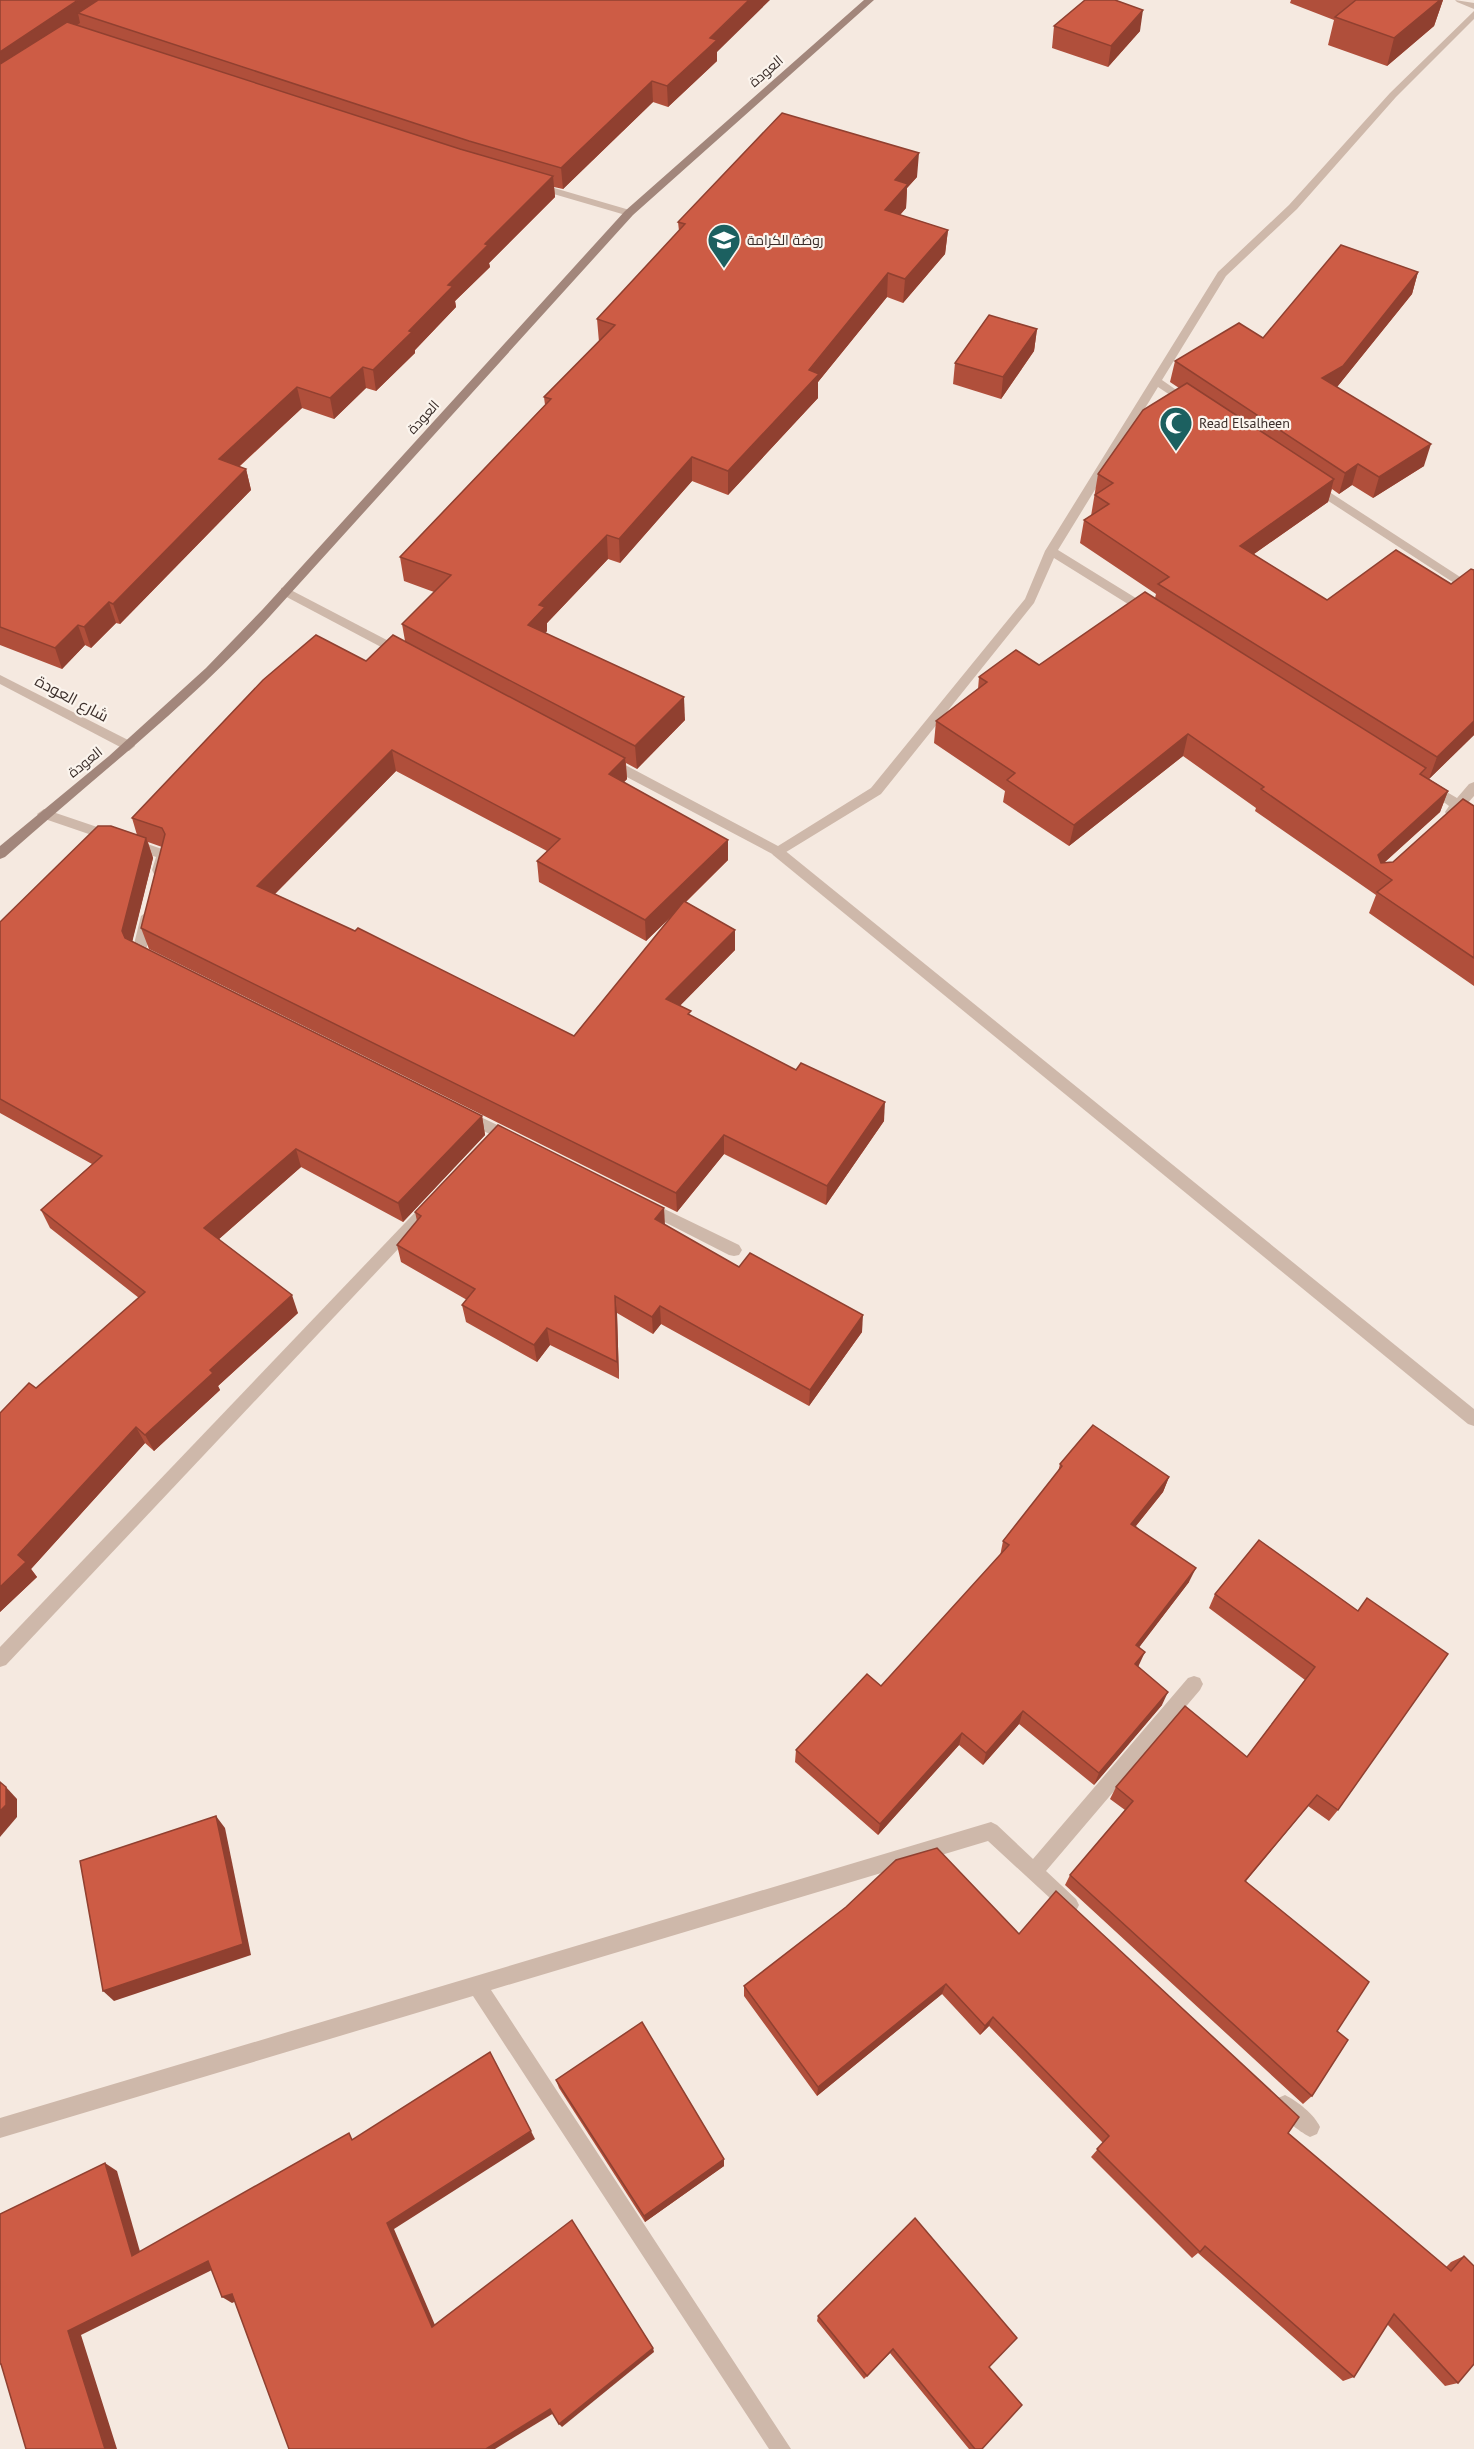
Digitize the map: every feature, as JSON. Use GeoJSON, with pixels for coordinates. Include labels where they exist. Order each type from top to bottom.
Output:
{"type":"FeatureCollection","features":[{"type":"Feature","properties":{"kind":"main road","name":"العودة"},"geometry":{"type":"LineString","coordinates":[[0,854],[44,813],[129,746],[252,630],[629,213],[869,0]]}},
{"type":"Feature","properties":{"kind":"street"},"geometry":{"type":"LineString","coordinates":[[1460,0],[1474,6]]}},
{"type":"Feature","properties":{"kind":"street"},"geometry":{"type":"LineString","coordinates":[[778,852],[876,791],[1029,600],[1052,551],[1222,274],[1293,207],[1393,94],[1474,14]]}},
{"type":"Feature","properties":{"kind":"street"},"geometry":{"type":"LineString","coordinates":[[521,182],[629,213]]}},
{"type":"Feature","properties":{"kind":"street"},"geometry":{"type":"LineString","coordinates":[[1157,382],[1196,408]]}},
{"type":"Feature","properties":{"kind":"street"},"geometry":{"type":"LineString","coordinates":[[1305,480],[1474,592]]}},
{"type":"Feature","properties":{"kind":"street"},"geometry":{"type":"LineString","coordinates":[[1052,551],[1161,619]]}},
{"type":"Feature","properties":{"kind":"street"},"geometry":{"type":"LineString","coordinates":[[285,591],[411,658]]}},
{"type":"Feature","properties":{"kind":"street","name":"شارع العودة"},"geometry":{"type":"LineString","coordinates":[[0,679],[129,746]]}},
{"type":"Feature","properties":{"kind":"street"},"geometry":{"type":"LineString","coordinates":[[600,758],[778,852],[1474,1419]]}},
{"type":"Feature","properties":{"kind":"street"},"geometry":{"type":"LineString","coordinates":[[1419,780],[1474,816]]}},
{"type":"Feature","properties":{"kind":"street"},"geometry":{"type":"LineString","coordinates":[[1443,820],[1474,787]]}},
{"type":"Feature","properties":{"kind":"street"},"geometry":{"type":"LineString","coordinates":[[44,813],[163,854],[139,952],[160,963]]}},
{"type":"Feature","properties":{"kind":"street"},"geometry":{"type":"LineString","coordinates":[[457,1111],[495,1137],[521,1143]]}},
{"type":"Feature","properties":{"kind":"street"},"geometry":{"type":"LineString","coordinates":[[0,1659],[442,1193]]}},
{"type":"Feature","properties":{"kind":"street"},"geometry":{"type":"LineString","coordinates":[[638,1202],[734,1250]]}},
{"type":"Feature","properties":{"kind":"street"},"geometry":{"type":"LineString","coordinates":[[1035,1872],[1194,1684]]}},
{"type":"Feature","properties":{"kind":"street"},"geometry":{"type":"LineString","coordinates":[[0,2128],[991,1831],[1086,1920]]}},
{"type":"Feature","properties":{"kind":"street"},"geometry":{"type":"LineString","coordinates":[[477,1985],[781,2449]]}},
{"type":"Feature","properties":{"kind":"street"},"geometry":{"type":"LineString","coordinates":[[1275,2095],[1310,2127]]}},
{"type":"Feature","properties":{"kind":"building"},"geometry":{"type":"Polygon","coordinates":[[[0,0],[78,0],[0,52],[0,0]]]}},
{"type":"Feature","properties":{"kind":"building"},"geometry":{"type":"Polygon","coordinates":[[[98,0],[749,0],[710,38],[717,40],[667,86],[652,81],[561,168],[469,141],[78,13],[98,0]]]}},
{"type":"Feature","properties":{"kind":"building"},"geometry":{"type":"Polygon","coordinates":[[[1085,0],[1115,0],[1143,10],[1111,46],[1054,26],[1085,0]]]}},
{"type":"Feature","properties":{"kind":"building"},"geometry":{"type":"Polygon","coordinates":[[[1356,0],[1440,0],[1394,38],[1335,17],[1356,0]]]}},
{"type":"Feature","properties":{"kind":"building"},"geometry":{"type":"Polygon","coordinates":[[[67,22],[460,149],[553,176],[485,244],[488,245],[448,285],[453,286],[409,331],[412,332],[373,370],[363,367],[330,398],[297,387],[219,459],[246,469],[113,604],[109,602],[84,627],[78,625],[55,648],[0,627],[0,64],[67,22]]]}},
{"type":"Feature","properties":{"kind":"building"},"geometry":{"type":"Polygon","coordinates":[[[782,113],[919,153],[895,180],[908,184],[885,210],[948,230],[905,279],[888,273],[809,370],[819,374],[728,471],[692,457],[619,539],[607,535],[539,605],[545,607],[528,625],[684,697],[635,746],[402,624],[451,575],[400,557],[551,399],[544,397],[615,325],[597,319],[685,224],[678,222],[782,113]]]}},
{"type":"Feature","properties":{"kind":"building"},"geometry":{"type":"Polygon","coordinates":[[[1341,245],[1418,272],[1343,366],[1322,378],[1431,444],[1379,477],[1358,464],[1345,473],[1175,361],[1239,323],[1263,338],[1341,245]]]}},
{"type":"Feature","properties":{"kind":"building"},"geometry":{"type":"Polygon","coordinates":[[[989,315],[1037,329],[1003,377],[955,363],[989,315]]]}},
{"type":"Feature","properties":{"kind":"building"},"geometry":{"type":"Polygon","coordinates":[[[1187,383],[1334,479],[1240,546],[1327,600],[1396,550],[1451,584],[1471,569],[1474,570],[1474,721],[1437,757],[1158,584],[1169,577],[1084,520],[1109,504],[1095,495],[1113,483],[1098,474],[1143,410],[1187,383]]]}},
{"type":"Feature","properties":{"kind":"building"},"geometry":{"type":"Polygon","coordinates":[[[1145,592],[1426,768],[1420,774],[1448,791],[1378,855],[1381,863],[1393,862],[1463,799],[1474,806],[1474,958],[1377,892],[1392,880],[1261,789],[1264,787],[1188,734],[1074,825],[1007,780],[1015,773],[936,721],[987,682],[979,677],[1016,650],[1039,665],[1145,592]]]}},
{"type":"Feature","properties":{"kind":"building"},"geometry":{"type":"Polygon","coordinates":[[[316,635],[366,661],[393,635],[625,758],[609,774],[728,840],[645,920],[537,861],[560,839],[392,750],[257,886],[355,931],[358,928],[574,1036],[684,901],[735,930],[666,999],[691,1011],[688,1014],[796,1070],[801,1063],[885,1102],[827,1186],[724,1135],[676,1193],[141,928],[165,834],[162,828],[132,818],[263,680],[316,635]]]}},
{"type":"Feature","properties":{"kind":"building"},"geometry":{"type":"Polygon","coordinates":[[[98,826],[111,826],[146,838],[122,931],[125,938],[482,1116],[398,1203],[296,1149],[204,1228],[292,1295],[210,1370],[213,1373],[145,1435],[136,1427],[18,1555],[26,1562],[0,1587],[0,1413],[29,1383],[36,1388],[145,1292],[41,1210],[102,1156],[0,1099],[0,922],[98,826]]]}},
{"type":"Feature","properties":{"kind":"building"},"geometry":{"type":"Polygon","coordinates":[[[498,1125],[664,1208],[655,1219],[739,1267],[750,1253],[863,1315],[810,1390],[660,1306],[652,1317],[615,1296],[617,1362],[547,1328],[534,1345],[462,1305],[475,1289],[397,1245],[421,1216],[415,1212],[498,1125]]]}},
{"type":"Feature","properties":{"kind":"building"},"geometry":{"type":"Polygon","coordinates":[[[1093,1425],[1169,1477],[1131,1524],[1196,1568],[1136,1645],[1145,1652],[1135,1664],[1168,1692],[1099,1773],[1023,1711],[986,1753],[962,1733],[880,1824],[796,1750],[867,1674],[881,1686],[1009,1545],[1003,1541],[1062,1466],[1060,1464],[1093,1425]]]}},
{"type":"Feature","properties":{"kind":"building"},"geometry":{"type":"Polygon","coordinates":[[[1259,1540],[1358,1611],[1367,1598],[1448,1654],[1338,1810],[1317,1795],[1245,1881],[1369,1982],[1337,2031],[1348,2040],[1312,2096],[1070,1875],[1133,1801],[1116,1787],[1185,1706],[1247,1757],[1315,1667],[1215,1594],[1259,1540]]]}},
{"type":"Feature","properties":{"kind":"building"},"geometry":{"type":"Polygon","coordinates":[[[0,1782],[6,1787],[6,1805],[0,1811],[0,1782]]]}},
{"type":"Feature","properties":{"kind":"building"},"geometry":{"type":"Polygon","coordinates":[[[216,1816],[243,1944],[103,1991],[80,1861],[216,1816]]]}},
{"type":"Feature","properties":{"kind":"building"},"geometry":{"type":"Polygon","coordinates":[[[937,1848],[1019,1934],[1056,1891],[1299,2117],[1288,2133],[1451,2271],[1464,2256],[1474,2266],[1474,2364],[1458,2383],[1394,2314],[1354,2377],[1205,2246],[1200,2252],[1097,2149],[1109,2136],[993,2017],[985,2026],[946,1984],[818,2087],[744,1986],[846,1907],[896,1860],[937,1848]]]}},
{"type":"Feature","properties":{"kind":"building"},"geometry":{"type":"Polygon","coordinates":[[[642,2022],[724,2159],[644,2216],[556,2080],[642,2022]]]}},
{"type":"Feature","properties":{"kind":"building"},"geometry":{"type":"Polygon","coordinates":[[[490,2052],[531,2131],[387,2223],[432,2327],[572,2220],[653,2348],[559,2424],[550,2409],[486,2449],[289,2449],[232,2294],[222,2297],[208,2261],[68,2331],[105,2449],[26,2449],[0,2364],[0,2214],[105,2163],[132,2256],[349,2133],[352,2140],[490,2052]]]}},
{"type":"Feature","properties":{"kind":"building"},"geometry":{"type":"Polygon","coordinates":[[[915,2218],[1017,2338],[989,2367],[1022,2405],[982,2449],[975,2449],[893,2349],[867,2376],[818,2316],[915,2218]]]}},
{"type":"Feature","properties":{"kind":"place","name":"روضة الكرامة"},"geometry":{"type":"Point","coordinates":[724,269]}},
{"type":"Feature","properties":{"kind":"place","name":"Read Elsalheen"},"geometry":{"type":"Point","coordinates":[1176,452]}}]}
